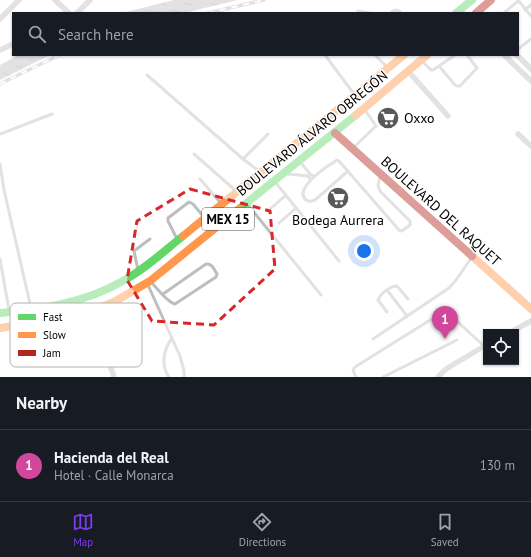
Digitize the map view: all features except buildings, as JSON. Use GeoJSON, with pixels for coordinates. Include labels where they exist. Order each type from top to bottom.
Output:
{"type":"FeatureCollection","features":[{"type":"Feature","properties":{"kind":"main road"},"geometry":{"type":"LineString","coordinates":[[459,12],[474,5],[491,0]]}},
{"type":"Feature","properties":{"kind":"main road","name":"BOULEVARD ÁLVARO OBREGÓN"},"geometry":{"type":"LineString","coordinates":[[63,303],[116,285],[155,259],[403,56]]}},
{"type":"Feature","properties":{"kind":"main road","name":"BOULEVARD ÁLVARO OBREGÓN"},"geometry":{"type":"LineString","coordinates":[[108,303],[149,282],[335,133],[424,57]]}},
{"type":"Feature","properties":{"kind":"main road","name":"BOULEVARD DEL RAQUET"},"geometry":{"type":"LineString","coordinates":[[335,133],[531,309]]}},
{"type":"Feature","properties":{"kind":"main road","name":"BOULEVARD ÁLVARO OBREGÓN"},"geometry":{"type":"LineString","coordinates":[[0,313],[9,312]]}},
{"type":"Feature","properties":{"kind":"main road","name":"BOULEVARD ÁLVARO OBREGÓN"},"geometry":{"type":"LineString","coordinates":[[0,328],[10,326]]}},
{"type":"Feature","properties":{"kind":"street"},"geometry":{"type":"LineString","coordinates":[[0,19],[19,0]]}},
{"type":"Feature","properties":{"kind":"street"},"geometry":{"type":"LineString","coordinates":[[55,0],[68,12]]}},
{"type":"Feature","properties":{"kind":"street"},"geometry":{"type":"LineString","coordinates":[[78,12],[90,0]]}},
{"type":"Feature","properties":{"kind":"street"},"geometry":{"type":"LineString","coordinates":[[0,50],[12,44]]}},
{"type":"Feature","properties":{"kind":"street"},"geometry":{"type":"LineString","coordinates":[[507,56],[531,81]]}},
{"type":"Feature","properties":{"kind":"street"},"geometry":{"type":"LineString","coordinates":[[519,56],[531,69]]}},
{"type":"Feature","properties":{"kind":"street"},"geometry":{"type":"LineString","coordinates":[[408,71],[448,116]]}},
{"type":"Feature","properties":{"kind":"street"},"geometry":{"type":"LineString","coordinates":[[518,134],[531,146]]}},
{"type":"Feature","properties":{"kind":"street"},"geometry":{"type":"LineString","coordinates":[[516,329],[531,321]]}},
{"type":"Feature","properties":{"kind":"street"},"geometry":{"type":"LineString","coordinates":[[438,377],[446,369],[483,347]]}},
{"type":"Feature","properties":{"kind":"street"},"geometry":{"type":"LineString","coordinates":[[111,367],[114,377]]}},
{"type":"Feature","properties":{"kind":"lane"},"geometry":{"type":"LineString","coordinates":[[505,12],[518,0],[531,16]]}},
{"type":"Feature","properties":{"kind":"lane"},"geometry":{"type":"LineString","coordinates":[[525,10],[531,5]]}},
{"type":"Feature","properties":{"kind":"lane"},"geometry":{"type":"LineString","coordinates":[[358,11],[364,12]]}},
{"type":"Feature","properties":{"kind":"lane"},"geometry":{"type":"LineString","coordinates":[[519,48],[531,39]]}},
{"type":"Feature","properties":{"kind":"lane"},"geometry":{"type":"LineString","coordinates":[[325,56],[355,95]]}},
{"type":"Feature","properties":{"kind":"lane"},"geometry":{"type":"LineString","coordinates":[[376,56],[388,68]]}},
{"type":"Feature","properties":{"kind":"lane"},"geometry":{"type":"LineString","coordinates":[[424,57],[432,70],[434,70],[454,56]]}},
{"type":"Feature","properties":{"kind":"lane"},"geometry":{"type":"LineString","coordinates":[[439,66],[455,85],[460,86],[477,68],[469,56]]}},
{"type":"Feature","properties":{"kind":"lane"},"geometry":{"type":"LineString","coordinates":[[147,75],[261,173]]}},
{"type":"Feature","properties":{"kind":"lane"},"geometry":{"type":"LineString","coordinates":[[352,148],[376,126],[364,108]]}},
{"type":"Feature","properties":{"kind":"lane"},"geometry":{"type":"LineString","coordinates":[[0,134],[52,114]]}},
{"type":"Feature","properties":{"kind":"lane"},"geometry":{"type":"LineString","coordinates":[[243,159],[268,134]]}},
{"type":"Feature","properties":{"kind":"lane"},"geometry":{"type":"LineString","coordinates":[[194,154],[237,192]]}},
{"type":"Feature","properties":{"kind":"lane"},"geometry":{"type":"LineString","coordinates":[[348,171],[315,200],[311,202],[307,201],[302,195],[315,176],[337,160],[348,171],[398,230],[402,231],[410,225],[410,221],[380,191],[378,186],[381,174]]}},
{"type":"Feature","properties":{"kind":"lane"},"geometry":{"type":"LineString","coordinates":[[300,161],[309,173],[315,176]]}},
{"type":"Feature","properties":{"kind":"lane"},"geometry":{"type":"LineString","coordinates":[[0,164],[4,190],[29,303]]}},
{"type":"Feature","properties":{"kind":"lane"},"geometry":{"type":"LineString","coordinates":[[284,173],[308,176],[311,180]]}},
{"type":"Feature","properties":{"kind":"lane"},"geometry":{"type":"LineString","coordinates":[[200,180],[222,205]]}},
{"type":"Feature","properties":{"kind":"lane"},"geometry":{"type":"LineString","coordinates":[[275,181],[339,261]]}},
{"type":"Feature","properties":{"kind":"lane"},"geometry":{"type":"LineString","coordinates":[[269,210],[286,195]]}},
{"type":"Feature","properties":{"kind":"lane"},"geometry":{"type":"LineString","coordinates":[[178,240],[168,221],[168,218],[171,215],[189,202],[193,204],[205,218]]}},
{"type":"Feature","properties":{"kind":"lane"},"geometry":{"type":"LineString","coordinates":[[247,204],[321,295]]}},
{"type":"Feature","properties":{"kind":"lane"},"geometry":{"type":"LineString","coordinates":[[279,223],[296,208]]}},
{"type":"Feature","properties":{"kind":"lane"},"geometry":{"type":"LineString","coordinates":[[138,271],[134,251],[150,239]]}},
{"type":"Feature","properties":{"kind":"lane"},"geometry":{"type":"LineString","coordinates":[[374,339],[450,288],[472,257]]}},
{"type":"Feature","properties":{"kind":"lane"},"geometry":{"type":"LineString","coordinates":[[0,259],[9,312]]}},
{"type":"Feature","properties":{"kind":"lane"},"geometry":{"type":"LineString","coordinates":[[149,282],[171,303],[175,304],[216,277],[217,274],[211,265],[206,264],[163,294]]}},
{"type":"Feature","properties":{"kind":"lane"},"geometry":{"type":"LineString","coordinates":[[149,282],[180,356],[184,377]]}},
{"type":"Feature","properties":{"kind":"lane"},"geometry":{"type":"LineString","coordinates":[[387,312],[378,300],[379,297],[387,290],[397,286],[408,299]]}},
{"type":"Feature","properties":{"kind":"lane"},"geometry":{"type":"LineString","coordinates":[[387,290],[407,316]]}},
{"type":"Feature","properties":{"kind":"lane"},"geometry":{"type":"LineString","coordinates":[[356,377],[353,370],[354,367],[443,312],[448,313],[483,344]]}},
{"type":"Feature","properties":{"kind":"lane"},"geometry":{"type":"LineString","coordinates":[[170,377],[165,368],[164,354],[167,344],[172,338]]}},
{"type":"Feature","properties":{"kind":"lane"},"geometry":{"type":"LineString","coordinates":[[383,377],[457,340]]}},
{"type":"Feature","properties":{"kind":"highlighted area"},"geometry":{"type":"Polygon","coordinates":[[[190,189],[270,211],[275,269],[214,325],[152,321],[127,280],[137,221],[190,189]]]}},
{"type":"Feature","properties":{"kind":"water"},"geometry":{"type":"Polygon","coordinates":[[[174,0],[238,0],[188,12],[126,12],[174,0]]]}},
{"type":"Feature","properties":{"kind":"water"},"geometry":{"type":"Polygon","coordinates":[[[17,56],[48,56],[0,80],[0,65],[17,56]]]}},
{"type":"Feature","properties":{"kind":"railway"},"geometry":{"type":"LineString","coordinates":[[212,12],[264,0]]}},
{"type":"Feature","properties":{"kind":"railway"},"geometry":{"type":"LineString","coordinates":[[0,84],[58,56]]}},
{"type":"Feature","properties":{"kind":"traffic: fast"},"geometry":{"type":"LineString","coordinates":[[457,12],[472,0]]}},
{"type":"Feature","properties":{"kind":"traffic: fast"},"geometry":{"type":"LineString","coordinates":[[239,209],[356,115]]}},
{"type":"Feature","properties":{"kind":"traffic: fast"},"geometry":{"type":"LineString","coordinates":[[66,303],[92,295],[121,282],[138,272],[183,236]]}},
{"type":"Feature","properties":{"kind":"traffic: fast"},"geometry":{"type":"LineString","coordinates":[[0,313],[10,312]]}},
{"type":"Feature","properties":{"kind":"traffic: slow"},"geometry":{"type":"LineString","coordinates":[[183,236],[403,56]]}},
{"type":"Feature","properties":{"kind":"traffic: slow"},"geometry":{"type":"LineString","coordinates":[[356,115],[426,56]]}},
{"type":"Feature","properties":{"kind":"traffic: slow"},"geometry":{"type":"LineString","coordinates":[[111,303],[150,281],[239,209]]}},
{"type":"Feature","properties":{"kind":"traffic: slow"},"geometry":{"type":"LineString","coordinates":[[472,256],[531,309]]}},
{"type":"Feature","properties":{"kind":"traffic: slow"},"geometry":{"type":"LineString","coordinates":[[0,328],[10,327]]}},
{"type":"Feature","properties":{"kind":"traffic: jam"},"geometry":{"type":"LineString","coordinates":[[477,12],[491,0]]}},
{"type":"Feature","properties":{"kind":"traffic: jam"},"geometry":{"type":"LineString","coordinates":[[335,133],[472,256]]}},
{"type":"Feature","properties":{"kind":"place","name":"Oxxo"},"geometry":{"type":"Point","coordinates":[388,118]}},
{"type":"Feature","properties":{"kind":"place","name":"Bodega Aurrera"},"geometry":{"type":"Point","coordinates":[338,198]}},
{"type":"Feature","properties":{"kind":"place","name":"Hacienda del Real"},"geometry":{"type":"Point","coordinates":[445,339]}}]}
